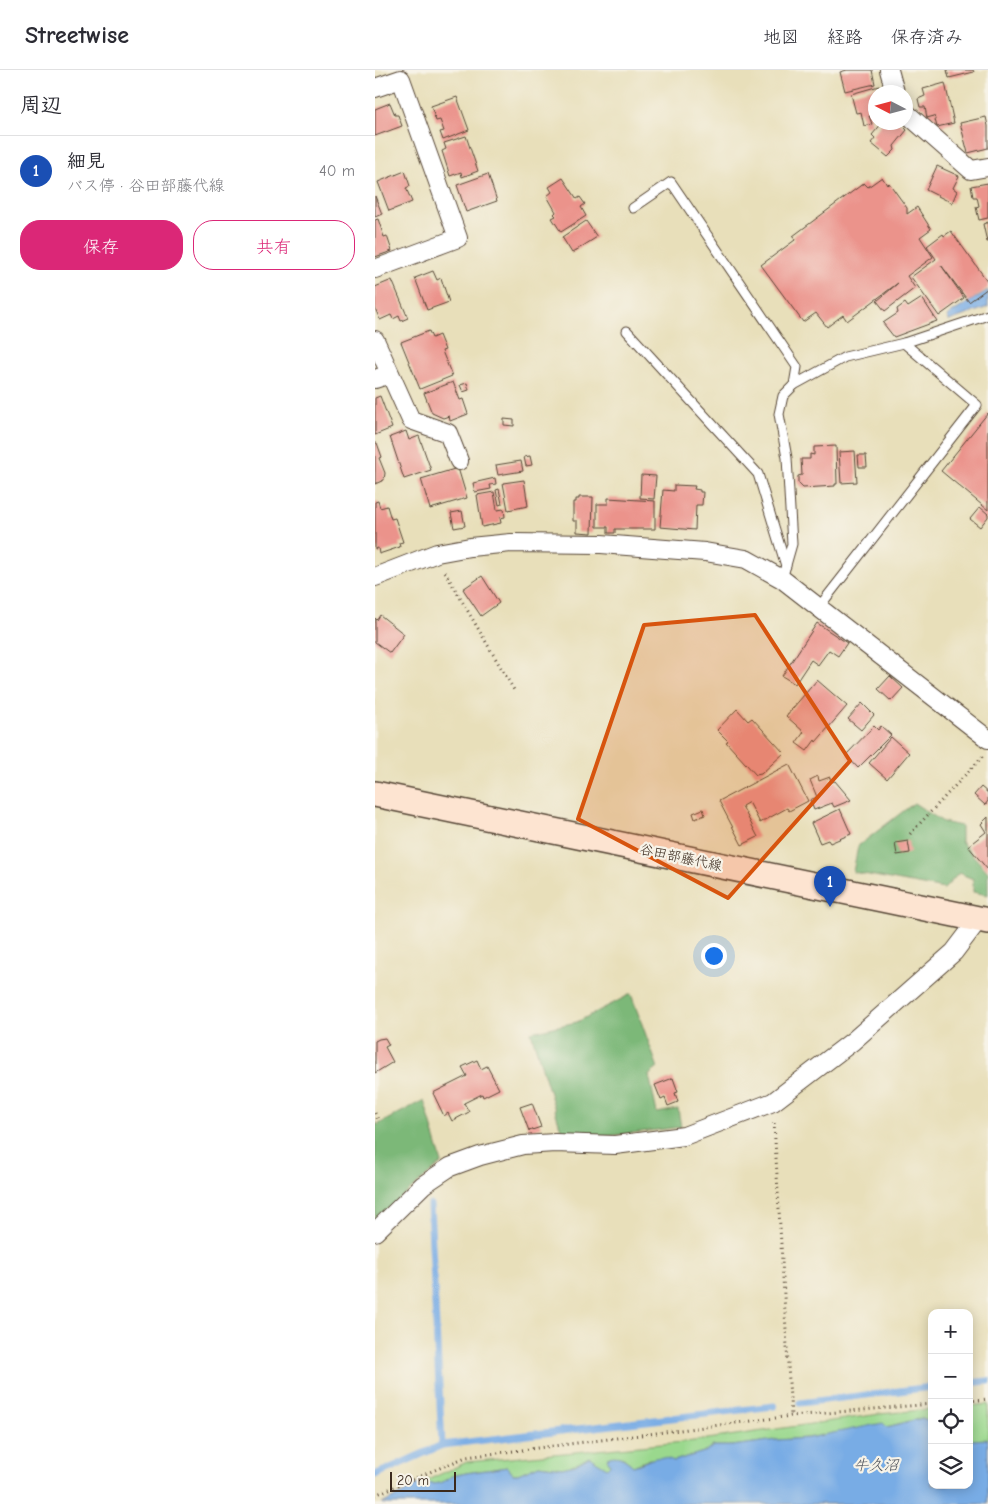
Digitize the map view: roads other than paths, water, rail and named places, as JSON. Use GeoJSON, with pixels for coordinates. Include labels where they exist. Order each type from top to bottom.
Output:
{"type":"FeatureCollection","features":[{"type":"Feature","properties":{"kind":"main road","name":"谷田部藤代線"},"geometry":{"type":"LineString","coordinates":[[375,794],[983,920]]}},
{"type":"Feature","properties":{"kind":"street"},"geometry":{"type":"LineString","coordinates":[[889,70],[893,85]]}},
{"type":"Feature","properties":{"kind":"street"},"geometry":{"type":"LineString","coordinates":[[375,88],[401,79],[458,238],[375,269]]}},
{"type":"Feature","properties":{"kind":"street"},"geometry":{"type":"LineString","coordinates":[[913,119],[971,170],[988,166]]}},
{"type":"Feature","properties":{"kind":"street"},"geometry":{"type":"LineString","coordinates":[[375,340],[382,376],[411,420],[448,433],[459,460]]}},
{"type":"Feature","properties":{"kind":"street"},"geometry":{"type":"LineString","coordinates":[[375,577],[437,553],[470,547],[511,543],[601,544],[705,552],[747,559],[784,572],[819,607],[988,739]]}},
{"type":"Feature","properties":{"kind":"street"},"geometry":{"type":"LineString","coordinates":[[375,1232],[423,1185],[450,1167],[480,1156],[523,1145],[555,1143],[615,1145],[684,1136],[773,1102],[853,1041],[954,952],[983,920]]}},
{"type":"Feature","properties":{"kind":"lane"},"geometry":{"type":"LineString","coordinates":[[633,208],[671,182],[797,367],[794,385]]}},
{"type":"Feature","properties":{"kind":"lane"},"geometry":{"type":"LineString","coordinates":[[784,572],[793,544],[787,458],[779,414],[783,396],[794,385],[845,357],[904,343],[988,315]]}},
{"type":"Feature","properties":{"kind":"lane"},"geometry":{"type":"LineString","coordinates":[[627,330],[757,474],[784,572]]}},
{"type":"Feature","properties":{"kind":"lane"},"geometry":{"type":"LineString","coordinates":[[819,607],[977,405],[904,343]]}},
{"type":"Feature","properties":{"kind":"water"},"geometry":{"type":"Polygon","coordinates":[[[988,290],[988,307],[949,321],[947,316],[988,290]]]}},
{"type":"Feature","properties":{"kind":"water","name":"牛久沼"},"geometry":{"type":"Polygon","coordinates":[[[922,1418],[928,1420],[928,1489],[973,1489],[973,1440],[988,1439],[988,1504],[382,1504],[421,1483],[441,1483],[452,1476],[466,1473],[507,1467],[513,1474],[518,1474],[539,1465],[562,1468],[575,1465],[589,1457],[607,1468],[610,1465],[607,1458],[615,1456],[624,1459],[633,1466],[657,1458],[674,1461],[707,1451],[713,1446],[732,1446],[808,1438],[883,1423],[887,1427],[922,1418]]]}},
{"type":"Feature","properties":{"kind":"waterway"},"geometry":{"type":"LineString","coordinates":[[430,1205],[442,1445]]}},
{"type":"Feature","properties":{"kind":"waterway"},"geometry":{"type":"LineString","coordinates":[[973,1383],[988,1381]]}},
{"type":"Feature","properties":{"kind":"waterway"},"geometry":{"type":"LineString","coordinates":[[800,1403],[928,1387]]}},
{"type":"Feature","properties":{"kind":"waterway"},"geometry":{"type":"LineString","coordinates":[[375,1475],[442,1445],[774,1406]]}},
{"type":"Feature","properties":{"kind":"place","name":"細見"},"geometry":{"type":"Point","coordinates":[830,907]}}]}
